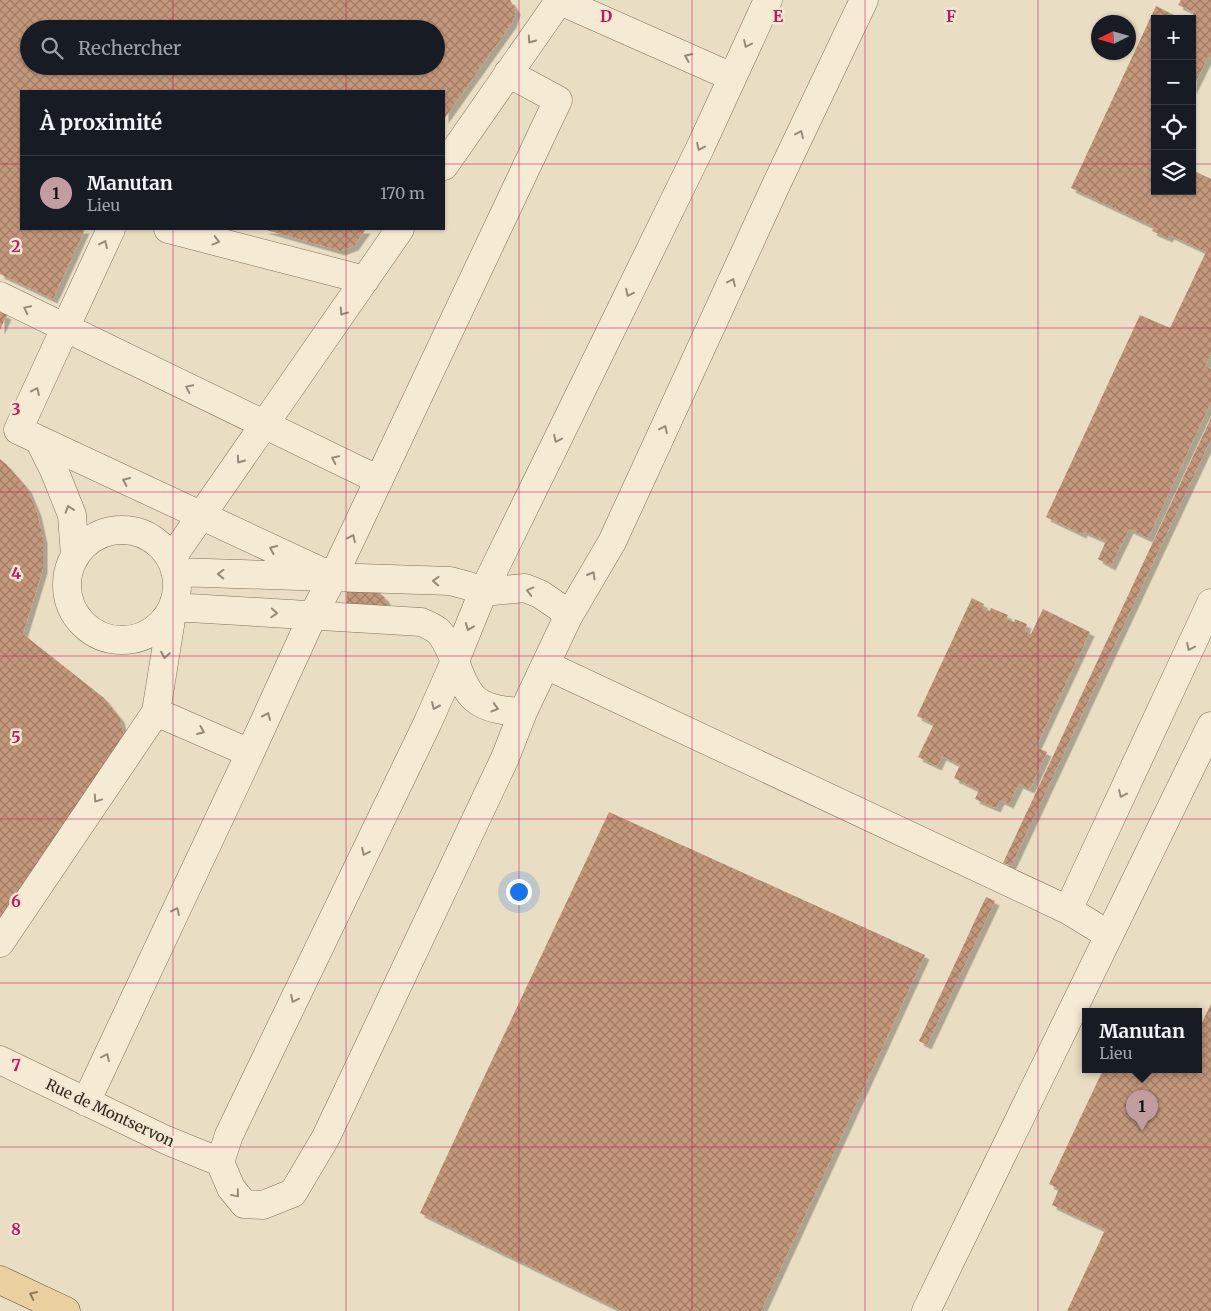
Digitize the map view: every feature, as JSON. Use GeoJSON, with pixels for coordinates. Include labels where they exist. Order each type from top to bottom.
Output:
{"type":"FeatureCollection","features":[{"type":"Feature","properties":{"kind":"main road"},"geometry":{"type":"LineString","coordinates":[[0,1280],[66,1311]]}},
{"type":"Feature","properties":{"kind":"street"},"geometry":{"type":"LineString","coordinates":[[445,165],[558,0],[732,76]]}},
{"type":"Feature","properties":{"kind":"street"},"geometry":{"type":"LineString","coordinates":[[768,0],[701,146],[483,592],[428,722],[229,1134],[220,1162],[230,1188],[244,1204],[263,1205],[294,1193],[326,1137],[501,767],[523,712],[568,617],[612,542],[776,185],[864,0]]}},
{"type":"Feature","properties":{"kind":"street"},"geometry":{"type":"LineString","coordinates":[[86,1102],[313,615],[333,577],[558,100],[508,72]]}},
{"type":"Feature","properties":{"kind":"street"},"geometry":{"type":"LineString","coordinates":[[111,230],[18,430],[333,577]]}},
{"type":"Feature","properties":{"kind":"street"},"geometry":{"type":"LineString","coordinates":[[172,230],[365,280]]}},
{"type":"Feature","properties":{"kind":"street"},"geometry":{"type":"LineString","coordinates":[[173,565],[201,516],[399,230]]}},
{"type":"Feature","properties":{"kind":"street"},"geometry":{"type":"LineString","coordinates":[[0,296],[379,480]]}},
{"type":"Feature","properties":{"kind":"street"},"geometry":{"type":"LineString","coordinates":[[39,440],[54,470],[72,515],[75,557]]}},
{"type":"Feature","properties":{"kind":"street"},"geometry":{"type":"LineString","coordinates":[[0,944],[156,712],[177,590],[173,565],[156,541],[140,532],[121,530],[102,533],[86,543],[75,557],[68,574],[68,592],[73,609],[83,623],[97,634],[114,639],[132,639],[149,633],[163,622],[173,607]]}},
{"type":"Feature","properties":{"kind":"street"},"geometry":{"type":"LineString","coordinates":[[173,565],[333,577],[450,581],[483,592],[525,588],[540,594],[559,607],[568,617]]}},
{"type":"Feature","properties":{"kind":"street"},"geometry":{"type":"LineString","coordinates":[[1068,910],[1211,603]]}},
{"type":"Feature","properties":{"kind":"street"},"geometry":{"type":"LineString","coordinates":[[173,607],[421,622],[436,630],[445,641],[466,686],[475,699],[490,707],[506,711],[523,712]]}},
{"type":"Feature","properties":{"kind":"street"},"geometry":{"type":"LineString","coordinates":[[546,664],[1068,910],[1109,935]]}},
{"type":"Feature","properties":{"kind":"street"},"geometry":{"type":"LineString","coordinates":[[156,712],[250,753]]}},
{"type":"Feature","properties":{"kind":"street"},"geometry":{"type":"LineString","coordinates":[[926,1311],[1211,726]]}},
{"type":"Feature","properties":{"kind":"street","name":"Rue de Montservon"},"geometry":{"type":"LineString","coordinates":[[0,1060],[166,1140],[220,1162]]}},
{"type":"Feature","properties":{"kind":"building"},"geometry":{"type":"Polygon","coordinates":[[[0,0],[510,0],[516,10],[512,23],[445,118],[445,90],[20,90],[20,230],[85,230],[53,299],[0,274],[0,0]]]}},
{"type":"Feature","properties":{"kind":"building"},"geometry":{"type":"Polygon","coordinates":[[[1181,0],[1211,0],[1211,59],[1208,57],[1196,82],[1196,15],[1193,15],[1194,12],[1178,5],[1181,0]]]}},
{"type":"Feature","properties":{"kind":"building"},"geometry":{"type":"Polygon","coordinates":[[[1156,6],[1174,15],[1152,15],[1156,6]]]}},
{"type":"Feature","properties":{"kind":"building"},"geometry":{"type":"Polygon","coordinates":[[[1151,17],[1151,195],[1196,195],[1196,172],[1211,179],[1211,354],[1205,366],[1211,369],[1211,402],[1148,538],[1129,529],[1111,566],[1098,559],[1106,541],[1083,531],[1082,534],[1046,517],[1140,315],[1170,328],[1206,252],[1170,235],[1168,238],[1152,231],[1154,227],[1071,188],[1131,60],[1136,60],[1136,49],[1151,17]]]}},
{"type":"Feature","properties":{"kind":"building"},"geometry":{"type":"Polygon","coordinates":[[[267,230],[365,230],[354,246],[341,251],[267,230]]]}},
{"type":"Feature","properties":{"kind":"building"},"geometry":{"type":"Polygon","coordinates":[[[0,312],[7,315],[0,330],[0,312]]]}},
{"type":"Feature","properties":{"kind":"building"},"geometry":{"type":"Polygon","coordinates":[[[1211,418],[1211,439],[1011,866],[1003,863],[1211,418]]]}},
{"type":"Feature","properties":{"kind":"building"},"geometry":{"type":"Polygon","coordinates":[[[0,459],[27,488],[37,512],[43,539],[43,569],[23,634],[104,698],[120,718],[125,740],[0,924],[0,459]]]}},
{"type":"Feature","properties":{"kind":"building"},"geometry":{"type":"Polygon","coordinates":[[[347,590],[380,593],[385,598],[388,609],[346,606],[347,590]]]}},
{"type":"Feature","properties":{"kind":"building"},"geometry":{"type":"Polygon","coordinates":[[[972,598],[984,604],[982,608],[990,611],[991,608],[1008,615],[1006,619],[1014,622],[1015,619],[1027,624],[1025,631],[1031,634],[1043,609],[1090,632],[1036,747],[1047,752],[1030,789],[1019,784],[1009,804],[1000,800],[996,808],[975,799],[979,790],[954,778],[960,765],[942,756],[937,766],[918,757],[934,724],[917,716],[972,598]]]}},
{"type":"Feature","properties":{"kind":"building"},"geometry":{"type":"Polygon","coordinates":[[[609,812],[925,955],[761,1311],[622,1311],[420,1213],[609,812]]]}},
{"type":"Feature","properties":{"kind":"building"},"geometry":{"type":"Polygon","coordinates":[[[986,897],[995,901],[927,1045],[919,1041],[986,897]]]}},
{"type":"Feature","properties":{"kind":"building"},"geometry":{"type":"Polygon","coordinates":[[[1211,1004],[1211,1311],[1067,1311],[1105,1230],[1052,1205],[1059,1189],[1049,1184],[1102,1073],[1146,1073],[1144,1076],[1149,1078],[1152,1073],[1202,1073],[1202,1023],[1211,1004]]]}},
{"type":"Feature","properties":{"kind":"place","name":"Manutan"},"geometry":{"type":"Point","coordinates":[1142,1131]}}]}
